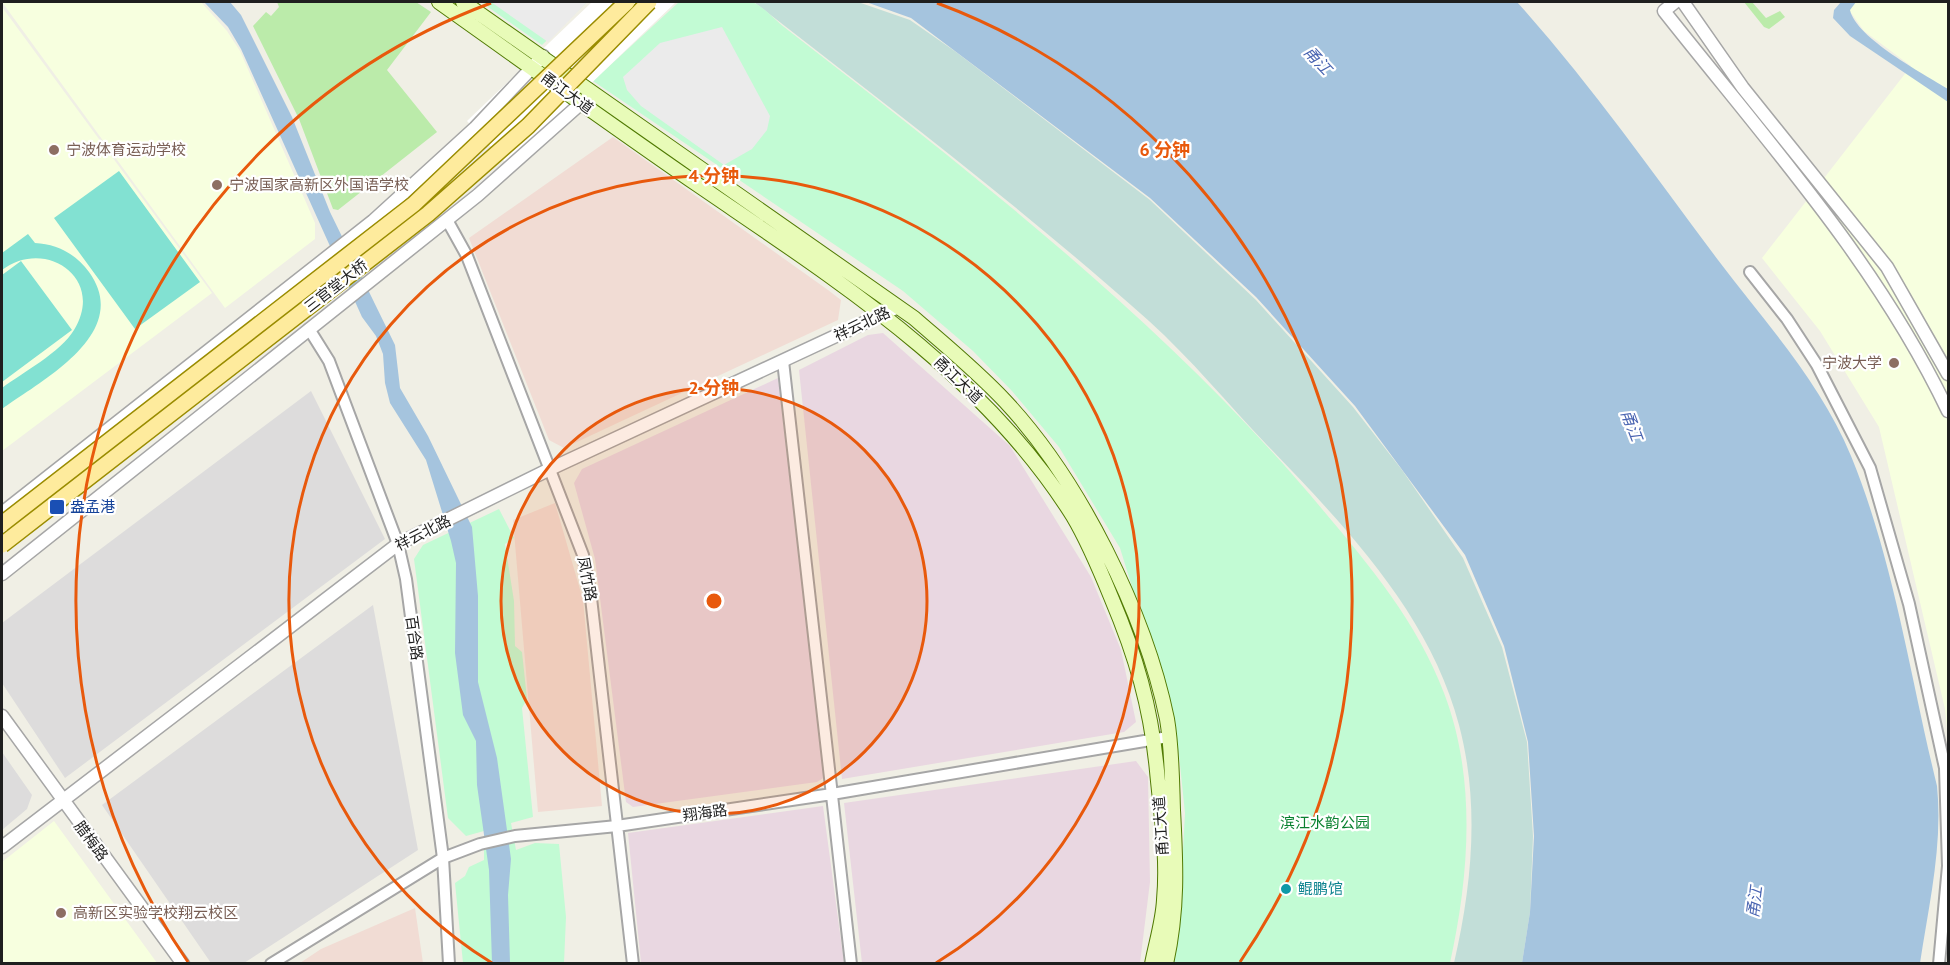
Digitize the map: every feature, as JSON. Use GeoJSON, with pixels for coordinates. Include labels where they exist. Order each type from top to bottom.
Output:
{"type":"FeatureCollection","features":[{"type":"Feature","properties":{"kind":"main road","name":"甬江大道"},"geometry":{"type":"LineString","coordinates":[[439,2],[882,314],[913,338],[1013,435],[1074,518],[1135,654],[1154,739],[1164,841],[1164,901],[1152,963]]}},
{"type":"Feature","properties":{"kind":"main road","name":"甬江大道"},"geometry":{"type":"LineString","coordinates":[[463,2],[898,307],[968,365],[1006,402],[1073,489],[1140,629],[1167,720],[1177,886],[1166,963]]}},
{"type":"Feature","properties":{"kind":"main road","name":"三官堂大桥"},"geometry":{"type":"LineString","coordinates":[[2,524],[414,204],[627,2]]}},
{"type":"Feature","properties":{"kind":"main road","name":"三官堂大桥"},"geometry":{"type":"LineString","coordinates":[[2,545],[428,214],[528,126],[649,2]]}},
{"type":"Feature","properties":{"kind":"street"},"geometry":{"type":"LineString","coordinates":[[1675,2],[1664,11],[1732,93],[1893,308],[1948,411]]}},
{"type":"Feature","properties":{"kind":"street"},"geometry":{"type":"LineString","coordinates":[[1683,2],[1743,88],[1887,267],[1948,374]]}},
{"type":"Feature","properties":{"kind":"street"},"geometry":{"type":"LineString","coordinates":[[2,513],[373,221],[467,135],[533,69],[543,56]]}},
{"type":"Feature","properties":{"kind":"street"},"geometry":{"type":"LineString","coordinates":[[2,574],[447,220],[594,93]]}},
{"type":"Feature","properties":{"kind":"street","name":"凤竹路"},"geometry":{"type":"LineString","coordinates":[[447,220],[467,256],[583,555],[589,587],[633,963]]}},
{"type":"Feature","properties":{"kind":"street"},"geometry":{"type":"LineString","coordinates":[[1750,272],[1787,319],[1817,365],[1870,468],[1909,604],[1945,768],[1948,866],[1939,963]]}},
{"type":"Feature","properties":{"kind":"street","name":"祥云北路"},"geometry":{"type":"LineString","coordinates":[[2,847],[398,544],[550,469],[898,307]]}},
{"type":"Feature","properties":{"kind":"street","name":"百合路"},"geometry":{"type":"LineString","coordinates":[[309,329],[329,361],[398,544],[406,579],[443,858],[449,963]]}},
{"type":"Feature","properties":{"kind":"street"},"geometry":{"type":"LineString","coordinates":[[783,361],[851,963]]}},
{"type":"Feature","properties":{"kind":"street","name":"腊梅路"},"geometry":{"type":"LineString","coordinates":[[2,716],[62,801],[183,963]]}},
{"type":"Feature","properties":{"kind":"street","name":"翔海路"},"geometry":{"type":"LineString","coordinates":[[271,963],[443,858],[480,844],[515,836],[617,826],[832,794],[1168,737]]}},
{"type":"Feature","properties":{"kind":"shaded area","name":"宁波国家高新区外国语学校"},"geometry":{"type":"Polygon","coordinates":[[[2,2],[201,2],[227,31],[240,51],[315,223],[315,239],[225,308],[2,2]]]}},
{"type":"Feature","properties":{"kind":"shaded area"},"geometry":{"type":"Polygon","coordinates":[[[491,2],[587,2],[548,42],[491,2]]]}},
{"type":"Feature","properties":{"kind":"shaded area"},"geometry":{"type":"Polygon","coordinates":[[[754,2],[858,2],[910,20],[956,52],[1150,200],[1256,300],[1353,407],[1402,470],[1463,558],[1502,647],[1527,742],[1533,836],[1530,912],[1522,963],[1454,963],[1465,904],[1471,844],[1470,785],[1459,725],[1446,684],[1428,646],[1406,609],[1354,540],[1195,366],[1149,321],[1004,198],[754,2]]]}},
{"type":"Feature","properties":{"kind":"shaded area","name":"宁波大学"},"geometry":{"type":"Polygon","coordinates":[[[1853,2],[1948,2],[1948,740],[1945,709],[1879,427],[1820,331],[1762,258],[1911,66],[1864,31],[1847,7],[1853,2]]]}},
{"type":"Feature","properties":{"kind":"shaded area","name":"宁波体育运动学校"},"geometry":{"type":"Polygon","coordinates":[[[2,7],[212,293],[2,451],[2,7]]]}},
{"type":"Feature","properties":{"kind":"shaded area"},"geometry":{"type":"Polygon","coordinates":[[[722,27],[770,116],[767,130],[752,149],[724,165],[641,106],[627,90],[623,77],[660,43],[722,27]]]}},
{"type":"Feature","properties":{"kind":"shaded area"},"geometry":{"type":"Polygon","coordinates":[[[613,137],[841,300],[838,320],[564,448],[549,440],[469,238],[613,137]]]}},
{"type":"Feature","properties":{"kind":"shaded area"},"geometry":{"type":"Polygon","coordinates":[[[119,171],[200,282],[135,329],[54,218],[119,171]]]}},
{"type":"Feature","properties":{"kind":"shaded area"},"geometry":{"type":"Polygon","coordinates":[[[28,234],[35,243],[51,245],[65,251],[84,266],[100,294],[100,315],[91,335],[77,353],[39,384],[2,409],[2,388],[41,362],[60,346],[74,330],[82,311],[82,294],[77,279],[66,268],[52,261],[36,258],[19,261],[2,270],[2,253],[28,234]]]}},
{"type":"Feature","properties":{"kind":"shaded area"},"geometry":{"type":"Polygon","coordinates":[[[21,261],[72,330],[2,382],[2,275],[21,261]]]}},
{"type":"Feature","properties":{"kind":"shaded area"},"geometry":{"type":"Polygon","coordinates":[[[883,333],[1010,446],[1091,577],[1121,650],[1136,722],[1124,732],[842,779],[799,370],[868,335],[883,333]]]}},
{"type":"Feature","properties":{"kind":"shaded area"},"geometry":{"type":"Polygon","coordinates":[[[778,378],[825,777],[817,782],[633,807],[626,802],[595,559],[574,483],[582,469],[778,378]]]}},
{"type":"Feature","properties":{"kind":"shaded area"},"geometry":{"type":"Polygon","coordinates":[[[311,391],[385,539],[65,778],[2,683],[2,623],[311,391]]]}},
{"type":"Feature","properties":{"kind":"shaded area"},"geometry":{"type":"Polygon","coordinates":[[[555,503],[583,600],[602,806],[538,812],[513,520],[555,503]]]}},
{"type":"Feature","properties":{"kind":"shaded area"},"geometry":{"type":"Polygon","coordinates":[[[373,605],[418,850],[244,963],[211,963],[102,805],[373,605]]]}},
{"type":"Feature","properties":{"kind":"shaded area"},"geometry":{"type":"Polygon","coordinates":[[[2,752],[32,795],[27,809],[2,830],[2,752]]]}},
{"type":"Feature","properties":{"kind":"shaded area"},"geometry":{"type":"Polygon","coordinates":[[[1136,761],[1148,777],[1150,882],[1140,963],[862,963],[844,803],[1136,761]]]}},
{"type":"Feature","properties":{"kind":"shaded area"},"geometry":{"type":"Polygon","coordinates":[[[823,806],[844,963],[641,963],[628,833],[823,806]]]}},
{"type":"Feature","properties":{"kind":"shaded area","name":"高新区实验学校翔云校区"},"geometry":{"type":"Polygon","coordinates":[[[54,821],[157,963],[2,963],[2,862],[54,821]]]}},
{"type":"Feature","properties":{"kind":"shaded area"},"geometry":{"type":"Polygon","coordinates":[[[415,908],[423,963],[300,963],[321,949],[415,908]]]}},
{"type":"Feature","properties":{"kind":"green space","name":"滨江水韵公园"},"geometry":{"type":"Polygon","coordinates":[[[738,1],[756,4],[993,192],[1109,291],[1219,396],[1272,451],[1358,552],[1391,596],[1420,642],[1444,693],[1455,726],[1462,759],[1466,828],[1462,896],[1450,963],[1172,963],[1180,905],[1185,813],[1179,755],[1169,707],[1120,548],[1059,447],[1012,391],[973,351],[903,291],[593,81],[679,2],[738,1]]]}},
{"type":"Feature","properties":{"kind":"green space"},"geometry":{"type":"Polygon","coordinates":[[[277,2],[416,2],[431,12],[387,70],[437,132],[338,210],[333,209],[299,119],[253,26],[266,12],[271,16],[279,7],[277,2]]]}},
{"type":"Feature","properties":{"kind":"green space"},"geometry":{"type":"Polygon","coordinates":[[[481,2],[587,2],[542,45],[481,2]]]}},
{"type":"Feature","properties":{"kind":"green space"},"geometry":{"type":"Polygon","coordinates":[[[1744,2],[1752,2],[1766,18],[1780,11],[1785,17],[1769,29],[1764,27],[1744,2]]]}},
{"type":"Feature","properties":{"kind":"green space"},"geometry":{"type":"Polygon","coordinates":[[[499,509],[514,538],[505,544],[514,601],[515,646],[522,652],[527,699],[522,708],[533,817],[511,823],[516,850],[535,843],[559,844],[566,917],[564,963],[463,963],[455,883],[465,876],[469,867],[484,860],[484,831],[466,836],[448,818],[414,559],[423,545],[499,509]]]}},
{"type":"Feature","properties":{"kind":"water"},"geometry":{"type":"Polygon","coordinates":[[[204,2],[230,2],[241,15],[292,117],[330,212],[395,345],[400,388],[428,436],[472,527],[478,596],[478,682],[497,758],[511,859],[508,895],[510,963],[492,963],[489,870],[477,785],[476,741],[463,715],[455,653],[456,563],[426,460],[390,403],[385,383],[383,354],[376,336],[362,317],[241,49],[228,27],[204,2]]]}},
{"type":"Feature","properties":{"kind":"water","name":"甬江"},"geometry":{"type":"Polygon","coordinates":[[[866,2],[1517,2],[1595,96],[1791,354],[1824,403],[1851,456],[1879,536],[1890,578],[1937,786],[1937,852],[1920,963],[1522,963],[1530,912],[1534,836],[1528,742],[1504,646],[1465,555],[1355,406],[1256,297],[1150,198],[911,18],[866,2]]]}},
{"type":"Feature","properties":{"kind":"water"},"geometry":{"type":"Polygon","coordinates":[[[1841,2],[1856,2],[1850,10],[1864,32],[1908,65],[1948,89],[1948,102],[1850,36],[1833,18],[1834,10],[1841,2]]]}},
{"type":"Feature","properties":{"kind":"pier"},"geometry":{"type":"Polygon","coordinates":[[[592,2],[676,2],[507,164],[467,121],[592,2]]]}},
{"type":"Feature","properties":{"kind":"place","name":"宁波体育运动学校"},"geometry":{"type":"Point","coordinates":[54,150]}},
{"type":"Feature","properties":{"kind":"place","name":"宁波国家高新区外国语学校"},"geometry":{"type":"Point","coordinates":[217,185]}},
{"type":"Feature","properties":{"kind":"place","name":"宁波大学"},"geometry":{"type":"Point","coordinates":[1894,363]}},
{"type":"Feature","properties":{"kind":"place","name":"盎孟港"},"geometry":{"type":"Point","coordinates":[57,507]}},
{"type":"Feature","properties":{"kind":"place","name":"鲲鹏馆"},"geometry":{"type":"Point","coordinates":[1286,889]}},
{"type":"Feature","properties":{"kind":"place","name":"高新区实验学校翔云校区"},"geometry":{"type":"Point","coordinates":[61,913]}}]}
